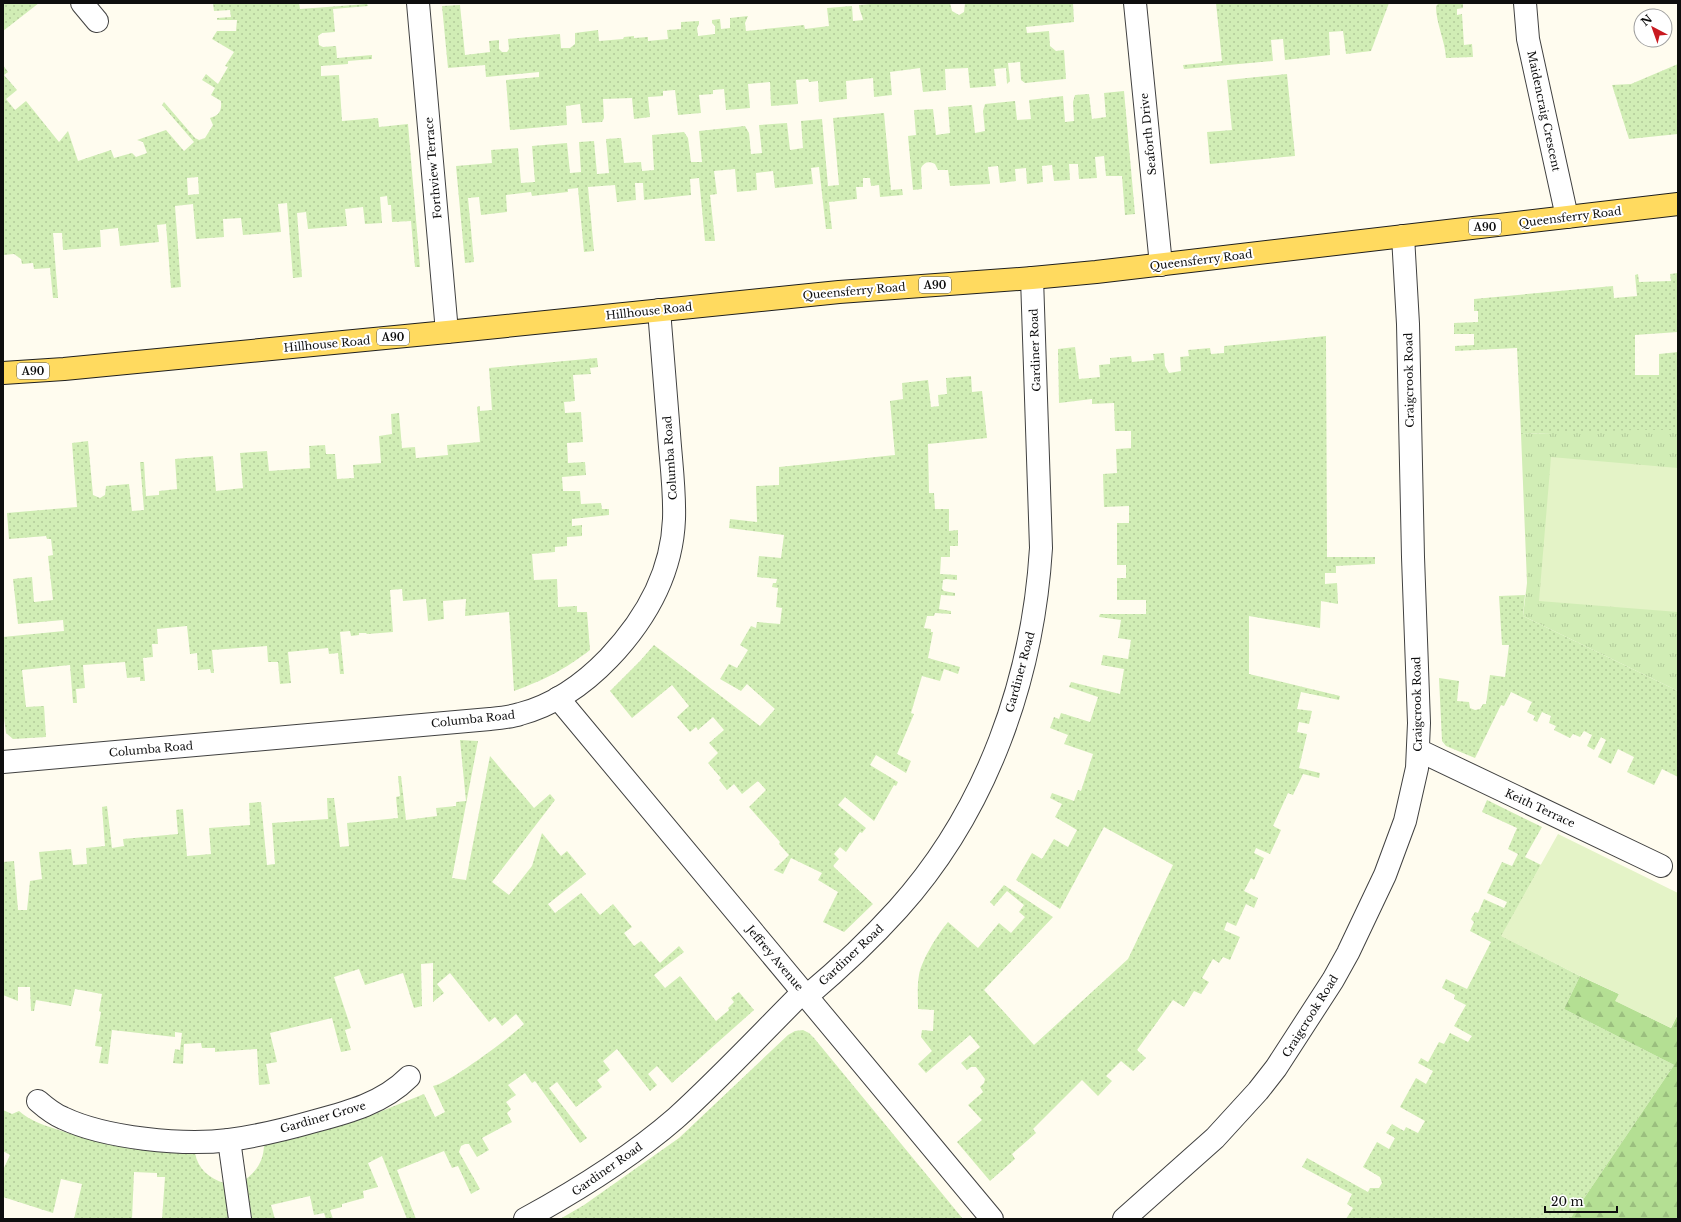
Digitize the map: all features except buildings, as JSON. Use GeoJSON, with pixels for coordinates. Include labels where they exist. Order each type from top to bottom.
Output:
{"type":"FeatureCollection","features":[{"type":"Feature","properties":{"kind":"main road","name":"Queensferry Road"},"geometry":{"type":"LineString","coordinates":[[722,304],[839,292],[1032,278],[1161,265],[1678,204]]}},
{"type":"Feature","properties":{"kind":"main road","name":"Hillhouse Road"},"geometry":{"type":"LineString","coordinates":[[3,373],[72,368],[722,304]]}},
{"type":"Feature","properties":{"kind":"street"},"geometry":{"type":"LineString","coordinates":[[82,3],[97,21]]}},
{"type":"Feature","properties":{"kind":"street","name":"Forthview Terrace"},"geometry":{"type":"LineString","coordinates":[[418,3],[447,332]]}},
{"type":"Feature","properties":{"kind":"street","name":"Seaforth Drive"},"geometry":{"type":"LineString","coordinates":[[1135,3],[1161,265]]}},
{"type":"Feature","properties":{"kind":"street","name":"Maidencraig Crescent"},"geometry":{"type":"LineString","coordinates":[[1525,3],[1528,39],[1568,217]]}},
{"type":"Feature","properties":{"kind":"street","name":"Craigcrook Road"},"geometry":{"type":"LineString","coordinates":[[1124,1219],[1215,1138],[1258,1091],[1276,1068],[1334,980],[1368,914],[1396,848],[1405,821],[1414,787],[1419,723],[1413,557],[1408,324],[1402,236]]}},
{"type":"Feature","properties":{"kind":"street","name":"Gardiner Road"},"geometry":{"type":"LineString","coordinates":[[525,1219],[569,1195],[622,1160],[675,1118],[805,994],[858,950],[888,921],[915,889],[940,855],[964,818],[992,761],[1017,691],[1033,620],[1040,574],[1041,548],[1032,278]]}},
{"type":"Feature","properties":{"kind":"street","name":"Columba Road"},"geometry":{"type":"LineString","coordinates":[[3,762],[490,719],[519,715],[539,708],[558,698],[603,664],[624,642],[641,620],[665,570],[670,549],[674,519],[673,483],[659,310]]}},
{"type":"Feature","properties":{"kind":"street","name":"Jeffrey Avenue"},"geometry":{"type":"LineString","coordinates":[[558,698],[992,1219]]}},
{"type":"Feature","properties":{"kind":"street","name":"Keith Terrace"},"geometry":{"type":"LineString","coordinates":[[1418,750],[1661,866]]}},
{"type":"Feature","properties":{"kind":"street","name":"Gardiner Grove"},"geometry":{"type":"LineString","coordinates":[[38,1101],[64,1119],[107,1132],[170,1141],[229,1140],[307,1123],[357,1109],[383,1098],[409,1077]]}},
{"type":"Feature","properties":{"kind":"street"},"geometry":{"type":"LineString","coordinates":[[229,1140],[240,1219]]}},
{"type":"Feature","properties":{"kind":"green space"},"geometry":{"type":"Polygon","coordinates":[[[3,3],[39,3],[3,31],[3,3]]]}},
{"type":"Feature","properties":{"kind":"green space"},"geometry":{"type":"Polygon","coordinates":[[[213,3],[299,3],[300,9],[367,4],[368,6],[333,9],[335,32],[322,33],[318,36],[319,45],[323,47],[336,46],[337,58],[372,55],[372,59],[348,61],[348,64],[321,66],[321,76],[339,75],[342,121],[378,118],[379,127],[408,124],[420,267],[415,267],[411,221],[392,222],[391,205],[388,205],[387,196],[380,197],[382,223],[365,224],[363,207],[345,209],[347,226],[308,229],[306,212],[297,213],[302,277],[293,278],[287,203],[278,204],[281,232],[243,235],[241,218],[223,219],[224,237],[196,239],[193,204],[175,206],[181,287],[171,288],[166,224],[157,225],[159,242],[120,246],[118,228],[100,230],[101,247],[63,250],[62,233],[53,233],[58,298],[53,298],[50,268],[34,269],[33,263],[22,264],[21,259],[14,254],[3,255],[3,65],[8,72],[4,75],[17,90],[6,99],[15,110],[26,101],[59,142],[68,131],[78,161],[111,150],[114,158],[132,153],[136,157],[147,153],[143,142],[137,140],[166,130],[184,151],[194,142],[162,105],[164,102],[195,138],[199,140],[205,138],[213,125],[210,118],[219,112],[221,101],[211,95],[215,88],[202,80],[206,74],[218,84],[228,67],[225,66],[234,52],[212,39],[217,31],[236,31],[237,20],[217,20],[217,18],[231,17],[230,10],[214,11],[213,3]],[[198,177],[187,178],[188,195],[199,194],[198,177]]]}},
{"type":"Feature","properties":{"kind":"green space"},"geometry":{"type":"Polygon","coordinates":[[[882,3],[950,3],[952,11],[959,15],[964,12],[965,3],[1073,3],[1074,22],[1026,27],[1027,33],[1049,31],[1050,46],[1056,51],[1064,50],[1066,79],[1025,83],[1021,80],[1020,62],[1008,63],[1010,81],[1007,84],[1006,68],[994,69],[996,86],[970,88],[968,68],[945,69],[946,90],[923,92],[920,68],[890,72],[892,95],[874,97],[873,78],[846,81],[847,99],[819,102],[818,81],[809,82],[808,79],[796,80],[798,104],[771,106],[770,82],[748,84],[750,108],[726,110],[724,89],[713,90],[713,94],[699,95],[701,113],[678,115],[675,90],[663,91],[663,96],[648,97],[650,117],[634,119],[632,98],[603,99],[604,118],[602,122],[582,123],[580,104],[566,106],[567,125],[510,130],[506,80],[539,77],[539,72],[486,77],[485,65],[448,68],[442,6],[460,5],[465,55],[490,52],[489,41],[499,40],[499,49],[502,52],[507,52],[509,49],[508,39],[560,34],[561,48],[570,48],[575,44],[575,33],[598,30],[599,41],[623,39],[624,37],[634,36],[634,38],[648,37],[648,41],[668,39],[667,30],[681,29],[681,22],[699,21],[697,28],[698,36],[715,34],[715,26],[712,23],[712,20],[720,19],[721,29],[730,28],[730,18],[748,16],[745,23],[746,31],[804,25],[805,29],[829,26],[827,8],[852,6],[853,21],[863,20],[859,5],[882,3]]]}},
{"type":"Feature","properties":{"kind":"green space"},"geometry":{"type":"Polygon","coordinates":[[[1216,3],[1389,3],[1371,51],[1346,54],[1343,31],[1329,32],[1330,55],[1285,60],[1283,39],[1271,40],[1273,61],[1184,69],[1183,65],[1222,61],[1216,3]]]}},
{"type":"Feature","properties":{"kind":"green space"},"geometry":{"type":"Polygon","coordinates":[[[1439,3],[1463,3],[1463,8],[1457,9],[1457,15],[1462,14],[1464,45],[1472,44],[1473,57],[1446,58],[1436,13],[1436,6],[1439,3]]]}},
{"type":"Feature","properties":{"kind":"green space"},"geometry":{"type":"Polygon","coordinates":[[[1678,64],[1678,134],[1629,139],[1612,85],[1631,84],[1678,64]]]}},
{"type":"Feature","properties":{"kind":"green space"},"geometry":{"type":"Polygon","coordinates":[[[1287,74],[1295,156],[1210,164],[1207,132],[1232,130],[1227,80],[1287,74]]]}},
{"type":"Feature","properties":{"kind":"green space"},"geometry":{"type":"Polygon","coordinates":[[[1124,91],[1135,214],[1125,215],[1122,176],[1106,176],[1104,156],[1095,157],[1097,178],[1079,179],[1078,164],[1069,164],[1070,180],[1054,181],[1052,165],[1042,166],[1043,182],[1027,184],[1026,168],[1015,169],[1016,181],[1000,183],[998,166],[988,167],[990,184],[950,186],[948,170],[938,170],[935,164],[927,163],[921,168],[922,189],[913,190],[908,136],[916,135],[914,110],[933,109],[936,135],[950,133],[948,107],[972,105],[975,133],[985,131],[983,111],[985,104],[1015,101],[1017,120],[1031,119],[1029,100],[1063,96],[1065,122],[1074,121],[1073,102],[1075,95],[1089,94],[1092,119],[1106,117],[1104,93],[1124,91]]]}},
{"type":"Feature","properties":{"kind":"green space"},"geometry":{"type":"Polygon","coordinates":[[[884,113],[891,190],[902,189],[903,195],[880,197],[879,185],[871,186],[870,178],[863,178],[863,187],[856,187],[857,199],[829,202],[832,229],[826,229],[819,167],[811,168],[813,184],[775,188],[773,171],[756,173],[757,190],[737,192],[735,169],[714,171],[717,194],[710,195],[715,241],[705,241],[699,178],[690,179],[691,195],[644,200],[643,183],[635,183],[636,200],[617,202],[615,185],[588,187],[594,251],[584,252],[578,188],[568,189],[568,192],[532,196],[531,192],[506,195],[507,212],[481,215],[479,197],[468,198],[474,262],[465,263],[456,166],[492,163],[491,150],[518,148],[521,183],[535,182],[532,146],[567,143],[570,173],[581,172],[579,142],[594,141],[597,174],[609,173],[606,139],[621,138],[624,163],[641,162],[642,171],[654,170],[652,135],[684,132],[688,138],[691,162],[702,162],[699,131],[745,126],[749,133],[751,154],[762,153],[759,125],[787,123],[790,150],[803,148],[801,121],[822,119],[828,186],[839,185],[833,118],[884,113]]]}},
{"type":"Feature","properties":{"kind":"green space"},"geometry":{"type":"Polygon","coordinates":[[[1678,273],[1678,332],[1635,335],[1635,375],[1659,375],[1659,354],[1678,352],[1678,460],[1553,433],[1521,434],[1517,348],[1455,351],[1455,346],[1474,345],[1474,334],[1454,334],[1454,323],[1478,322],[1478,311],[1474,311],[1474,299],[1613,286],[1614,298],[1637,296],[1635,275],[1638,274],[1639,282],[1671,281],[1670,274],[1678,273]]]}},
{"type":"Feature","properties":{"kind":"green space"},"geometry":{"type":"Polygon","coordinates":[[[1326,336],[1327,557],[1375,557],[1375,564],[1336,566],[1336,573],[1325,573],[1325,584],[1337,583],[1338,604],[1321,601],[1320,628],[1249,616],[1249,674],[1340,696],[1339,700],[1301,692],[1297,709],[1312,711],[1309,724],[1299,722],[1297,732],[1307,734],[1299,768],[1320,773],[1319,778],[1303,774],[1293,795],[1288,793],[1273,826],[1281,830],[1270,854],[1256,848],[1254,853],[1264,858],[1254,880],[1251,878],[1244,891],[1258,898],[1254,908],[1246,904],[1236,926],[1227,922],[1224,930],[1240,937],[1230,960],[1223,957],[1219,963],[1213,959],[1202,978],[1209,982],[1201,994],[1194,991],[1184,1007],[1173,1000],[1137,1050],[1146,1058],[1133,1071],[1121,1061],[1106,1076],[1112,1081],[1098,1096],[1082,1080],[1033,1129],[1036,1133],[1012,1154],[1015,1159],[990,1181],[957,1142],[982,1120],[968,1105],[983,1092],[980,1087],[984,1083],[985,1079],[976,1067],[971,1067],[967,1070],[961,1063],[980,1047],[970,1035],[926,1073],[918,1064],[932,1051],[921,1037],[922,1030],[933,1031],[934,1010],[918,1009],[919,975],[923,962],[931,947],[948,922],[978,948],[999,923],[1011,933],[1025,917],[1019,912],[1024,905],[1007,891],[994,906],[990,902],[1004,885],[1053,917],[984,990],[1034,1045],[1128,959],[1173,865],[1104,827],[1060,909],[1016,880],[1032,853],[1042,859],[1054,839],[1068,847],[1077,830],[1055,817],[1062,804],[1050,798],[1052,793],[1074,801],[1078,790],[1081,791],[1093,754],[1064,744],[1068,735],[1050,728],[1054,717],[1059,719],[1061,713],[1090,722],[1098,697],[1069,687],[1071,682],[1120,694],[1124,669],[1101,665],[1103,655],[1128,659],[1131,640],[1118,638],[1121,620],[1099,617],[1100,614],[1146,614],[1146,600],[1117,600],[1117,578],[1126,578],[1126,565],[1117,565],[1117,523],[1129,523],[1129,506],[1104,507],[1103,474],[1117,473],[1116,449],[1131,448],[1131,431],[1115,431],[1114,403],[1092,404],[1092,399],[1059,403],[1058,349],[1075,347],[1079,379],[1100,377],[1099,365],[1110,364],[1110,358],[1131,356],[1132,362],[1154,360],[1153,354],[1164,353],[1165,366],[1169,373],[1181,371],[1180,357],[1189,356],[1188,350],[1210,348],[1211,354],[1224,353],[1224,346],[1326,336]]]}},
{"type":"Feature","properties":{"kind":"green space"},"geometry":{"type":"Polygon","coordinates":[[[597,358],[598,367],[590,368],[591,374],[573,375],[575,401],[564,402],[565,413],[581,412],[583,442],[567,443],[568,463],[585,462],[586,475],[562,477],[563,491],[580,491],[581,504],[601,503],[602,509],[609,509],[609,515],[572,519],[572,526],[582,525],[582,536],[567,537],[567,546],[555,547],[555,552],[532,554],[534,580],[557,579],[558,607],[577,606],[577,612],[587,612],[590,650],[562,669],[535,683],[514,691],[509,612],[465,616],[466,599],[443,601],[444,619],[428,621],[426,599],[403,601],[402,589],[390,590],[393,632],[367,634],[359,633],[359,635],[351,636],[350,631],[340,632],[344,674],[340,674],[338,653],[329,654],[328,648],[288,652],[291,683],[280,684],[278,662],[268,662],[267,646],[212,650],[214,673],[211,673],[210,669],[198,670],[197,653],[190,654],[187,626],[157,629],[158,644],[152,644],[153,657],[143,658],[145,681],[140,681],[140,677],[127,678],[125,662],[83,665],[85,688],[76,689],[77,703],[73,703],[70,665],[22,670],[26,707],[44,706],[46,737],[13,739],[6,733],[3,710],[3,637],[64,631],[63,620],[18,624],[13,579],[32,577],[34,602],[53,600],[48,556],[53,555],[51,539],[47,539],[46,536],[9,539],[7,513],[77,507],[72,443],[88,441],[93,495],[100,498],[105,495],[106,486],[129,484],[132,511],[144,510],[140,462],[144,462],[146,496],[159,495],[159,491],[177,489],[175,459],[213,456],[216,491],[243,488],[240,453],[267,451],[269,471],[310,468],[309,446],[325,445],[326,454],[335,454],[337,479],[354,478],[353,465],[381,463],[379,436],[392,434],[391,414],[399,413],[402,448],[415,447],[416,458],[448,455],[447,445],[480,442],[477,407],[480,406],[480,411],[492,410],[489,368],[597,358]]]}},
{"type":"Feature","properties":{"kind":"green space"},"geometry":{"type":"Polygon","coordinates":[[[971,376],[972,392],[982,391],[987,438],[928,444],[929,493],[934,493],[935,509],[949,509],[949,531],[958,530],[958,546],[950,546],[950,557],[941,557],[940,574],[957,575],[957,580],[943,580],[942,589],[944,591],[955,593],[955,596],[941,595],[939,609],[951,611],[951,614],[935,613],[934,616],[927,616],[924,628],[931,629],[931,632],[933,632],[928,658],[960,667],[958,674],[944,669],[940,681],[922,676],[911,713],[914,714],[897,754],[911,761],[906,773],[876,755],[870,765],[898,782],[896,786],[894,785],[874,821],[845,797],[838,805],[866,828],[862,833],[860,832],[846,852],[840,847],[834,854],[839,859],[833,866],[873,904],[844,932],[823,922],[838,892],[818,880],[822,873],[791,858],[783,874],[774,870],[789,855],[779,844],[780,842],[749,807],[766,790],[758,781],[742,794],[734,784],[727,790],[719,780],[721,778],[708,763],[718,753],[709,743],[724,730],[713,717],[698,730],[696,727],[690,732],[677,717],[689,706],[672,685],[632,718],[610,691],[654,645],[760,726],[775,709],[747,684],[741,691],[720,679],[729,664],[737,668],[748,650],[740,645],[751,626],[756,628],[757,622],[780,624],[782,608],[776,607],[778,588],[772,587],[773,583],[776,583],[777,579],[757,577],[759,556],[781,558],[784,535],[729,528],[730,519],[757,522],[756,486],[779,485],[779,467],[895,455],[890,401],[903,399],[902,383],[928,380],[931,407],[939,406],[938,395],[947,394],[946,378],[971,376]]]}},
{"type":"Feature","properties":{"kind":"green space"},"geometry":{"type":"Polygon","coordinates":[[[1678,430],[1678,691],[1523,616],[1527,583],[1521,434],[1678,430]]]}},
{"type":"Feature","properties":{"kind":"green space"},"geometry":{"type":"Polygon","coordinates":[[[1551,457],[1678,468],[1678,612],[1539,601],[1551,457]]]}},
{"type":"Feature","properties":{"kind":"green space"},"geometry":{"type":"Polygon","coordinates":[[[1525,595],[1523,616],[1678,691],[1678,777],[1662,769],[1654,785],[1627,772],[1634,757],[1618,749],[1611,764],[1598,757],[1606,740],[1601,737],[1594,750],[1587,746],[1592,735],[1584,731],[1580,737],[1573,734],[1570,738],[1554,730],[1556,726],[1549,723],[1551,716],[1542,712],[1537,722],[1533,720],[1535,716],[1527,712],[1532,702],[1511,692],[1504,706],[1501,705],[1475,758],[1446,746],[1442,741],[1439,678],[1459,681],[1457,701],[1469,702],[1470,708],[1475,710],[1480,709],[1483,704],[1486,704],[1490,675],[1505,677],[1509,645],[1502,645],[1499,596],[1525,595]]]}},
{"type":"Feature","properties":{"kind":"green space"},"geometry":{"type":"Polygon","coordinates":[[[460,740],[478,741],[452,878],[466,880],[490,756],[534,808],[550,794],[555,800],[492,882],[509,895],[532,866],[542,833],[561,856],[567,851],[586,874],[548,904],[555,913],[581,893],[600,915],[613,904],[632,927],[624,933],[634,946],[641,941],[660,963],[679,946],[684,952],[654,975],[665,988],[680,976],[716,1021],[729,1010],[728,1008],[734,1002],[731,998],[739,992],[754,1010],[672,1083],[657,1066],[648,1074],[657,1085],[650,1091],[617,1049],[603,1061],[610,1070],[597,1080],[602,1087],[576,1107],[557,1082],[549,1088],[587,1138],[580,1143],[535,1081],[532,1083],[525,1073],[508,1085],[516,1095],[506,1102],[511,1109],[507,1113],[512,1122],[482,1138],[489,1150],[477,1157],[469,1144],[461,1146],[459,1152],[480,1189],[471,1194],[458,1166],[452,1168],[444,1151],[397,1170],[416,1219],[407,1219],[382,1156],[368,1163],[378,1187],[363,1191],[364,1198],[342,1204],[342,1207],[330,1210],[333,1219],[326,1219],[324,1213],[314,1215],[310,1196],[271,1205],[275,1219],[252,1219],[246,1179],[260,1164],[264,1144],[310,1134],[367,1117],[424,1094],[435,1117],[445,1112],[433,1086],[465,1069],[524,1024],[516,1014],[502,1026],[495,1017],[489,1022],[450,973],[437,984],[444,993],[433,1002],[433,963],[421,964],[422,1006],[414,1008],[403,973],[365,985],[359,969],[334,977],[351,1028],[345,1030],[351,1050],[341,1052],[332,1018],[270,1033],[277,1062],[266,1064],[270,1084],[259,1085],[257,1049],[215,1052],[215,1048],[202,1048],[201,1043],[184,1044],[183,1064],[173,1063],[175,1049],[180,1050],[182,1033],[175,1032],[175,1037],[112,1030],[108,1064],[99,1063],[102,1047],[95,1046],[101,1012],[99,1011],[102,994],[75,989],[71,1006],[36,1000],[34,1011],[31,1011],[30,987],[18,987],[18,1001],[3,995],[3,862],[14,861],[18,910],[27,910],[30,881],[42,879],[39,852],[71,849],[73,865],[87,864],[86,848],[105,846],[102,807],[107,806],[112,848],[124,846],[123,839],[178,834],[176,810],[183,809],[187,856],[211,854],[209,828],[250,825],[249,803],[261,802],[267,865],[275,864],[272,823],[328,819],[327,798],[334,798],[340,847],[349,846],[347,823],[398,818],[396,797],[400,796],[398,776],[401,776],[406,820],[437,816],[436,808],[456,806],[456,802],[466,801],[460,740]]]}},
{"type":"Feature","properties":{"kind":"green space"},"geometry":{"type":"Polygon","coordinates":[[[1487,800],[1542,827],[1525,857],[1541,865],[1502,936],[1580,976],[1564,1009],[1674,1065],[1570,1219],[1346,1219],[1353,1208],[1347,1204],[1352,1194],[1302,1167],[1307,1158],[1368,1192],[1370,1188],[1379,1188],[1382,1183],[1380,1177],[1363,1167],[1377,1142],[1389,1149],[1395,1138],[1386,1133],[1392,1124],[1404,1131],[1406,1127],[1418,1133],[1425,1121],[1400,1107],[1416,1078],[1426,1084],[1433,1071],[1418,1063],[1421,1058],[1428,1062],[1439,1042],[1444,1044],[1450,1033],[1468,1042],[1472,1036],[1454,1026],[1466,1005],[1454,999],[1455,995],[1442,988],[1446,979],[1467,989],[1491,942],[1470,931],[1474,922],[1471,919],[1475,912],[1478,913],[1484,899],[1504,908],[1507,902],[1487,893],[1502,862],[1512,866],[1518,854],[1508,849],[1517,828],[1482,812],[1487,800]]]}},
{"type":"Feature","properties":{"kind":"green space"},"geometry":{"type":"Polygon","coordinates":[[[1558,834],[1678,893],[1678,1014],[1671,1028],[1615,1001],[1619,994],[1501,936],[1558,834]]]}},
{"type":"Feature","properties":{"kind":"green space"},"geometry":{"type":"Polygon","coordinates":[[[1580,976],[1619,994],[1616,1001],[1671,1028],[1678,1014],[1678,1219],[1570,1219],[1674,1065],[1564,1009],[1580,976]]]}},
{"type":"Feature","properties":{"kind":"green space"},"geometry":{"type":"Polygon","coordinates":[[[803,1030],[814,1038],[963,1219],[560,1219],[584,1205],[679,1138],[788,1035],[795,1031],[803,1030]]]}},
{"type":"Feature","properties":{"kind":"green space"},"geometry":{"type":"Polygon","coordinates":[[[3,1110],[12,1114],[19,1111],[39,1123],[62,1131],[111,1144],[161,1151],[195,1153],[196,1159],[205,1172],[209,1176],[224,1183],[229,1219],[162,1219],[165,1177],[157,1177],[157,1173],[134,1172],[132,1219],[74,1219],[82,1184],[61,1179],[53,1213],[3,1197],[3,1170],[10,1155],[3,1151],[3,1110]]]}}]}
